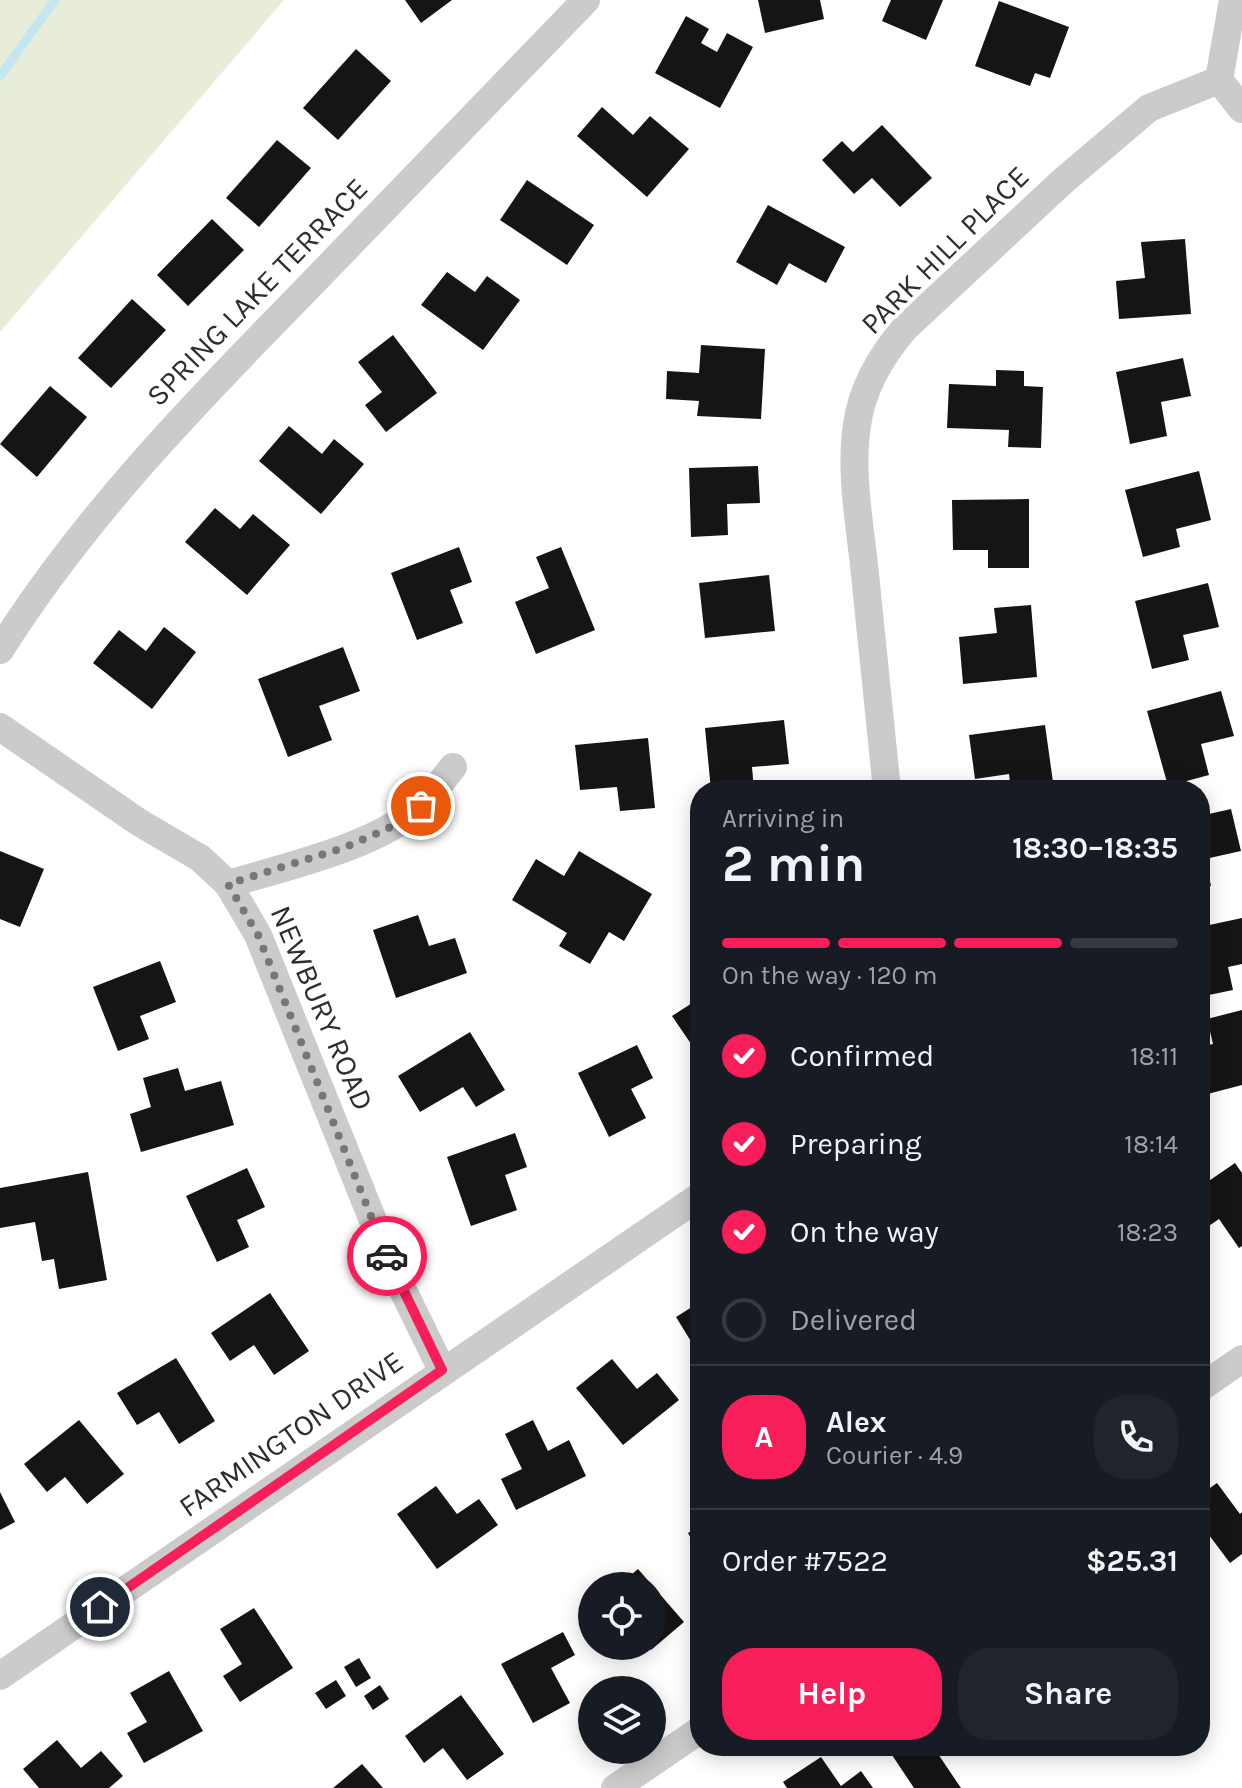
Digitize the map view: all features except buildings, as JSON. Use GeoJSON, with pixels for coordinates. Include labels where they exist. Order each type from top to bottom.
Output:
{"type":"FeatureCollection","features":[{"type":"Feature","properties":{"kind":"street","name":"SPRING LAKE TERRACE"},"geometry":{"type":"LineString","coordinates":[[0,650],[73,547],[130,475],[225,372],[586,0]]}},
{"type":"Feature","properties":{"kind":"street"},"geometry":{"type":"LineString","coordinates":[[1238,0],[1219,80],[1242,109]]}},
{"type":"Feature","properties":{"kind":"street","name":"PARK HILL PLACE"},"geometry":{"type":"LineString","coordinates":[[886,780],[858,504],[855,443],[867,386],[887,349],[905,328],[1063,181],[1149,108],[1219,80]]}},
{"type":"Feature","properties":{"kind":"street","name":"NEWBURY ROAD"},"geometry":{"type":"LineString","coordinates":[[0,727],[140,823],[200,858],[228,884],[258,935],[393,1270],[442,1370]]}},
{"type":"Feature","properties":{"kind":"street"},"geometry":{"type":"LineString","coordinates":[[228,884],[343,848],[387,829],[421,806],[453,767]]}},
{"type":"Feature","properties":{"kind":"street","name":"FARMINGTON DRIVE"},"geometry":{"type":"LineString","coordinates":[[0,1676],[325,1454],[442,1370],[690,1203]]}},
{"type":"Feature","properties":{"kind":"street"},"geometry":{"type":"LineString","coordinates":[[1210,1381],[1242,1359]]}},
{"type":"Feature","properties":{"kind":"street"},"geometry":{"type":"LineString","coordinates":[[615,1788],[690,1737]]}},
{"type":"Feature","properties":{"kind":"green space"},"geometry":{"type":"Polygon","coordinates":[[[0,0],[284,0],[0,332],[0,0]]]}},
{"type":"Feature","properties":{"kind":"waterway"},"geometry":{"type":"LineString","coordinates":[[0,76],[55,0]]}},
{"type":"Feature","properties":{"kind":"way so far"},"geometry":{"type":"LineString","coordinates":[[387,1256],[258,935],[228,884],[343,848],[387,829],[421,806]]}},
{"type":"Feature","properties":{"kind":"route"},"geometry":{"type":"LineString","coordinates":[[100,1607],[325,1454],[442,1370],[387,1256]]}}]}
